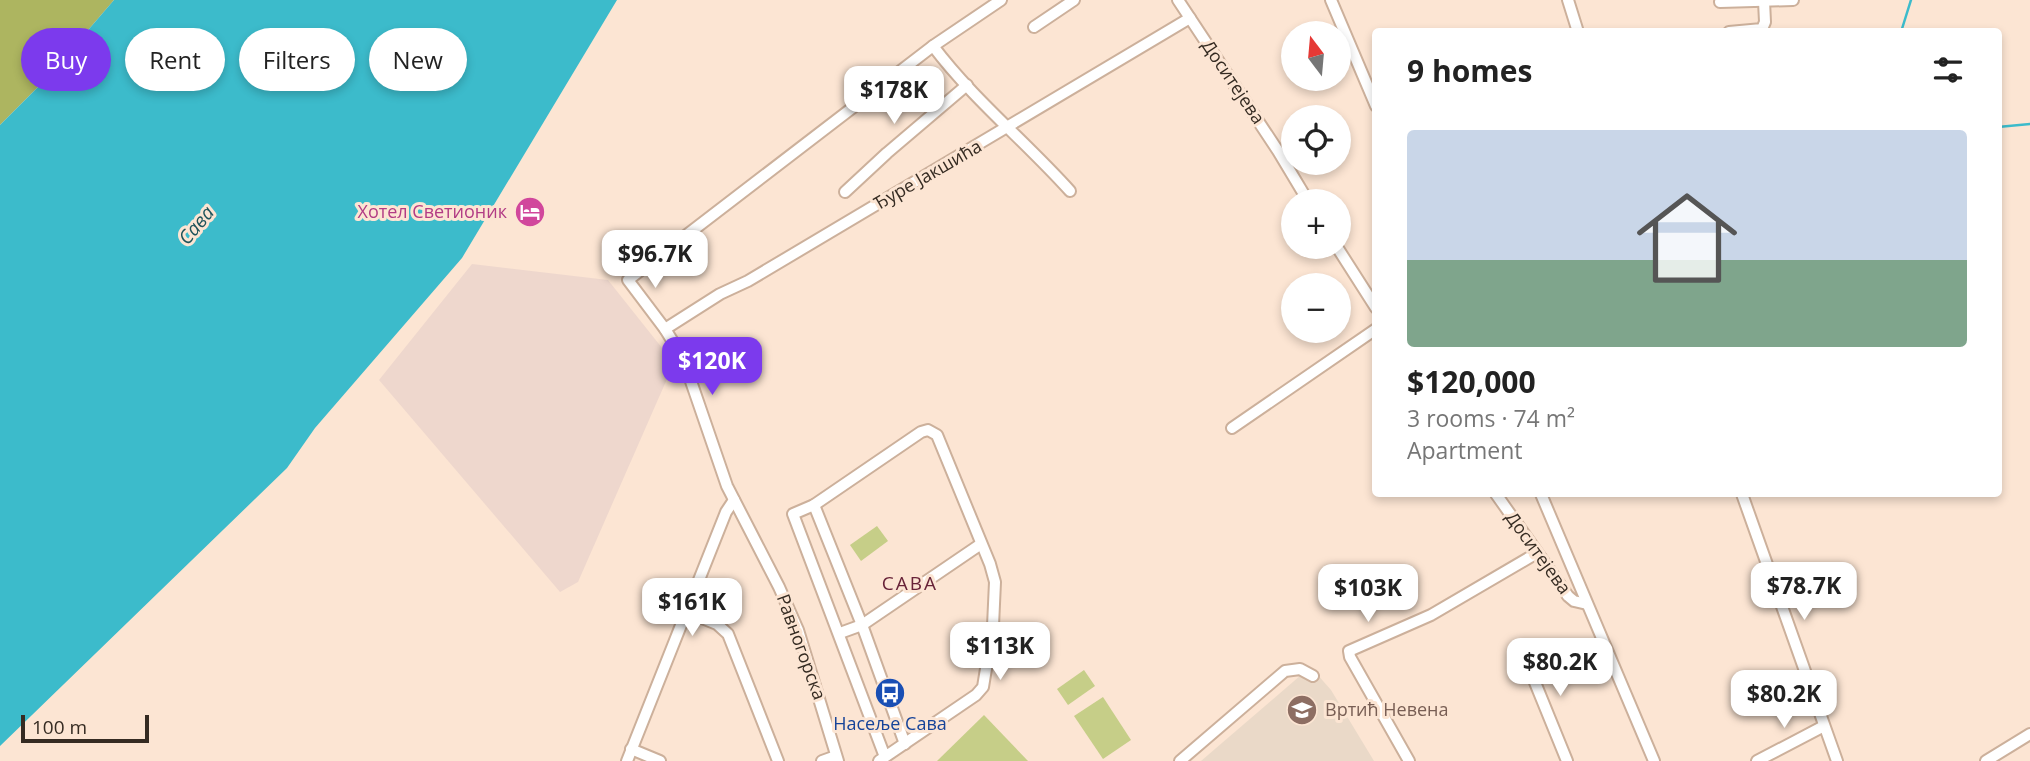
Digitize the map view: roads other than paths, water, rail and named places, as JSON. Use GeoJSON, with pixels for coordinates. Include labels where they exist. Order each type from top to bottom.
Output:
{"type":"FeatureCollection","features":[{"type":"Feature","properties":{"kind":"street"},"geometry":{"type":"LineString","coordinates":[[1001,0],[933,46],[1070,191]]}},
{"type":"Feature","properties":{"kind":"street"},"geometry":{"type":"LineString","coordinates":[[1034,27],[1074,0]]}},
{"type":"Feature","properties":{"kind":"street","name":"Доситејева"},"geometry":{"type":"LineString","coordinates":[[1178,0],[1301,189]]}},
{"type":"Feature","properties":{"kind":"street"},"geometry":{"type":"LineString","coordinates":[[1331,0],[1372,97]]}},
{"type":"Feature","properties":{"kind":"street"},"geometry":{"type":"LineString","coordinates":[[1568,0],[1577,28]]}},
{"type":"Feature","properties":{"kind":"street"},"geometry":{"type":"LineString","coordinates":[[1720,2],[1793,0]]}},
{"type":"Feature","properties":{"kind":"street"},"geometry":{"type":"LineString","coordinates":[[1762,28],[1765,22],[1764,1]]}},
{"type":"Feature","properties":{"kind":"street","name":"Ђуре Јакшића"},"geometry":{"type":"LineString","coordinates":[[666,329],[702,304],[748,281],[1190,18]]}},
{"type":"Feature","properties":{"kind":"street","name":"Равногорска"},"geometry":{"type":"LineString","coordinates":[[837,759],[798,630],[720,471],[683,358],[666,329],[629,279],[698,229],[933,46]]}},
{"type":"Feature","properties":{"kind":"street"},"geometry":{"type":"LineString","coordinates":[[845,192],[967,85]]}},
{"type":"Feature","properties":{"kind":"street"},"geometry":{"type":"LineString","coordinates":[[1345,259],[1372,302]]}},
{"type":"Feature","properties":{"kind":"street"},"geometry":{"type":"LineString","coordinates":[[1232,428],[1372,332]]}},
{"type":"Feature","properties":{"kind":"street"},"geometry":{"type":"LineString","coordinates":[[928,429],[937,435],[981,544],[990,564],[995,590],[993,626],[983,687],[976,695],[882,759],[840,633],[793,514],[814,505],[928,429]]}},
{"type":"Feature","properties":{"kind":"street","name":"Доситејева"},"geometry":{"type":"LineString","coordinates":[[1498,497],[1568,596],[1574,601],[1587,604]]}},
{"type":"Feature","properties":{"kind":"street"},"geometry":{"type":"LineString","coordinates":[[1542,497],[1654,761]]}},
{"type":"Feature","properties":{"kind":"street"},"geometry":{"type":"LineString","coordinates":[[1743,497],[1837,761]]}},
{"type":"Feature","properties":{"kind":"street"},"geometry":{"type":"LineString","coordinates":[[627,761],[685,611],[726,512],[734,500]]}},
{"type":"Feature","properties":{"kind":"street"},"geometry":{"type":"LineString","coordinates":[[814,505],[862,625],[905,744]]}},
{"type":"Feature","properties":{"kind":"street"},"geometry":{"type":"LineString","coordinates":[[840,633],[862,625],[981,544]]}},
{"type":"Feature","properties":{"kind":"street"},"geometry":{"type":"LineString","coordinates":[[1409,761],[1350,657],[1349,650],[1431,615],[1537,553]]}},
{"type":"Feature","properties":{"kind":"street"},"geometry":{"type":"LineString","coordinates":[[685,611],[717,624],[728,634],[778,761]]}},
{"type":"Feature","properties":{"kind":"street"},"geometry":{"type":"LineString","coordinates":[[1521,648],[1567,761]]}},
{"type":"Feature","properties":{"kind":"street"},"geometry":{"type":"LineString","coordinates":[[1180,761],[1286,671],[1300,669],[1314,676]]}},
{"type":"Feature","properties":{"kind":"street"},"geometry":{"type":"LineString","coordinates":[[1757,761],[1824,726]]}},
{"type":"Feature","properties":{"kind":"street"},"geometry":{"type":"LineString","coordinates":[[1986,761],[2030,734]]}},
{"type":"Feature","properties":{"kind":"street"},"geometry":{"type":"LineString","coordinates":[[631,750],[660,761]]}},
{"type":"Feature","properties":{"kind":"street"},"geometry":{"type":"LineString","coordinates":[[822,761],[837,759]]}},
{"type":"Feature","properties":{"kind":"water","name":"Сава"},"geometry":{"type":"Polygon","coordinates":[[[114,0],[617,0],[462,258],[315,428],[287,468],[0,746],[0,125],[34,91],[111,91],[111,28],[90,28],[114,0]]]}},
{"type":"Feature","properties":{"kind":"waterway"},"geometry":{"type":"LineString","coordinates":[[1902,28],[1911,0]]}},
{"type":"Feature","properties":{"kind":"waterway"},"geometry":{"type":"LineString","coordinates":[[2002,127],[2030,124]]}},
{"type":"Feature","properties":{"kind":"place","name":"Хотел Светионик"},"geometry":{"type":"Point","coordinates":[530,212]}},
{"type":"Feature","properties":{"kind":"place","name":"Насеље Сава"},"geometry":{"type":"Point","coordinates":[890,693]}},
{"type":"Feature","properties":{"kind":"place","name":"Вртић Невена"},"geometry":{"type":"Point","coordinates":[1302,710]}},
{"type":"Feature","properties":{"kind":"district","name":"САВА"},"geometry":{"type":"Point","coordinates":[910,583]}}]}
